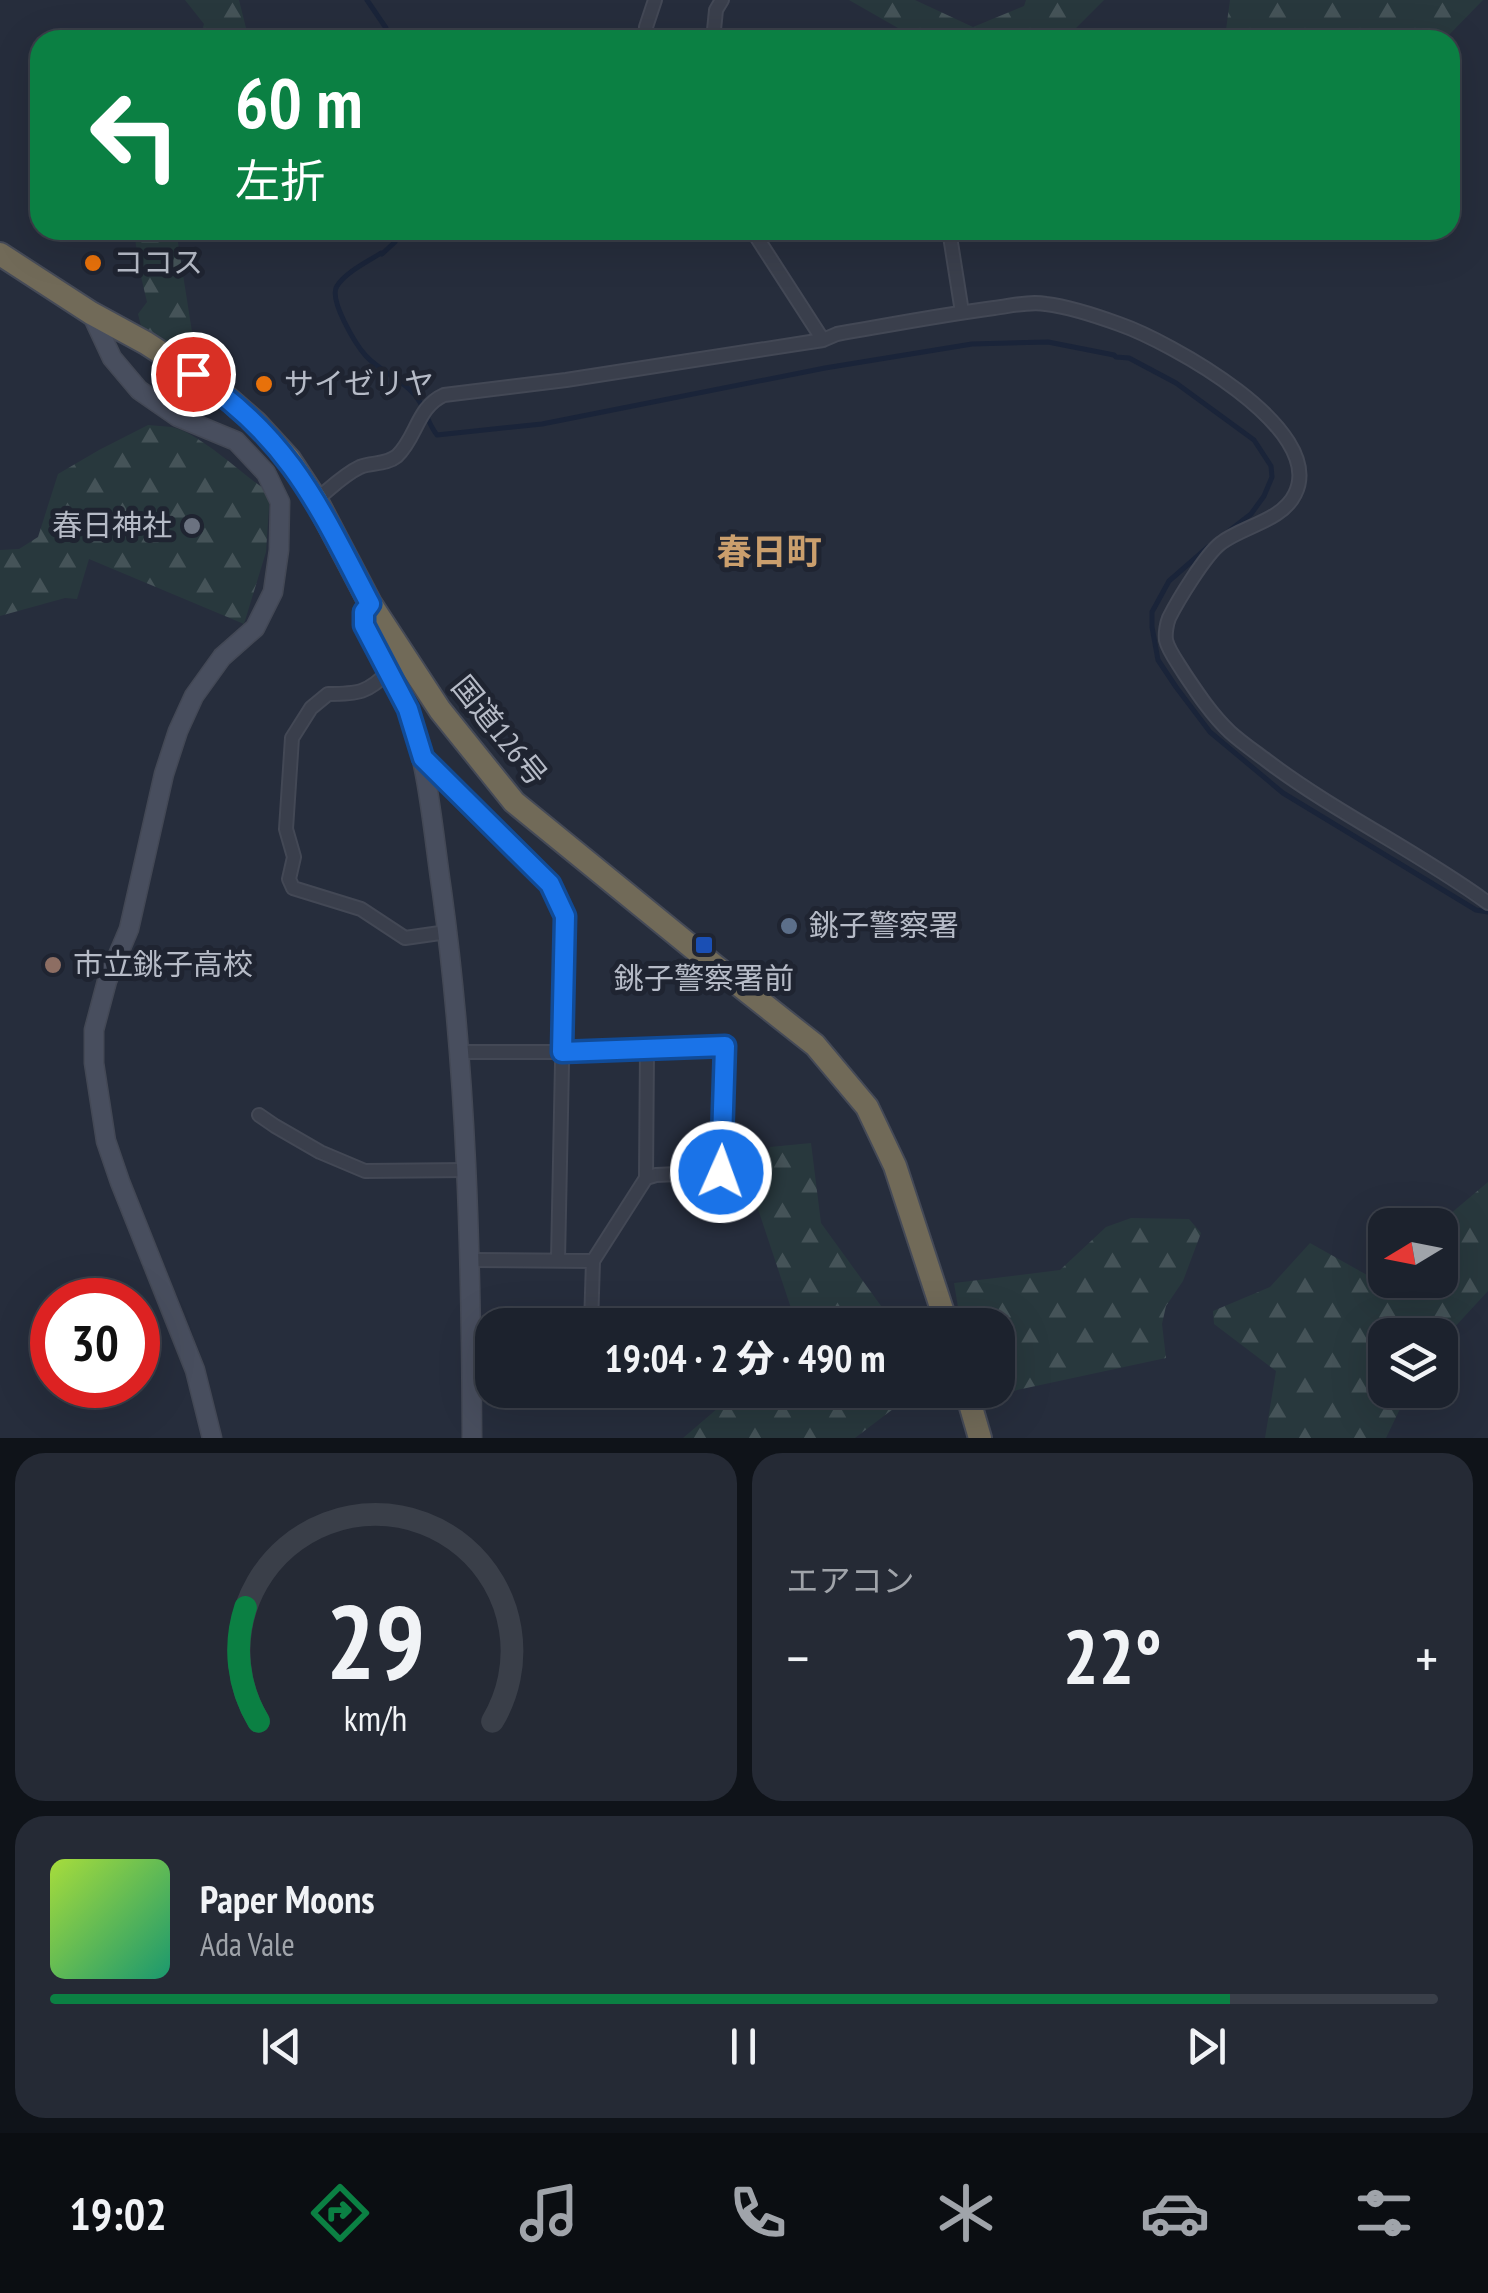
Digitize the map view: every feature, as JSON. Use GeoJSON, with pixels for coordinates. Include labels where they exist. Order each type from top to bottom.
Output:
{"type":"FeatureCollection","features":[{"type":"Feature","properties":{"kind":"highway","name":"国道126号"},"geometry":{"type":"LineString","coordinates":[[0,254],[91,313],[146,342],[237,406],[274,442],[316,500],[370,604],[440,710],[514,802],[815,1044],[867,1107],[895,1166],[941,1308]]}},
{"type":"Feature","properties":{"kind":"highway"},"geometry":{"type":"LineString","coordinates":[[971,1408],[980,1438]]}},
{"type":"Feature","properties":{"kind":"street"},"geometry":{"type":"LineString","coordinates":[[646,30],[655,0]]}},
{"type":"Feature","properties":{"kind":"street"},"geometry":{"type":"LineString","coordinates":[[714,30],[716,10],[722,0]]}},
{"type":"Feature","properties":{"kind":"street"},"geometry":{"type":"LineString","coordinates":[[758,240],[823,340]]}},
{"type":"Feature","properties":{"kind":"street"},"geometry":{"type":"LineString","coordinates":[[951,240],[962,312]]}},
{"type":"Feature","properties":{"kind":"street"},"geometry":{"type":"LineString","coordinates":[[316,500],[364,465],[394,459],[422,412],[444,395],[823,340],[962,312],[1046,304],[1121,325],[1160,342],[1266,413],[1282,432],[1299,468],[1294,497],[1278,514],[1219,544],[1167,621],[1166,640],[1201,699],[1230,732],[1288,777],[1488,903]]}},
{"type":"Feature","properties":{"kind":"street"},"geometry":{"type":"LineString","coordinates":[[91,313],[112,358],[138,390],[178,416],[236,441],[266,473],[280,502],[273,592],[255,628],[222,656],[194,696],[178,731],[164,774],[129,929],[107,981],[94,1030],[94,1063],[106,1141],[195,1370],[212,1438]]}},
{"type":"Feature","properties":{"kind":"street"},"geometry":{"type":"LineString","coordinates":[[370,604],[364,612],[364,625],[408,709],[423,758],[447,932],[468,1170],[472,1438]]}},
{"type":"Feature","properties":{"kind":"street"},"geometry":{"type":"LineString","coordinates":[[389,671],[359,694],[328,694],[312,708],[292,738],[286,829],[294,858],[289,879],[294,888],[360,908],[405,938],[447,932]]}},
{"type":"Feature","properties":{"kind":"street"},"geometry":{"type":"LineString","coordinates":[[423,758],[550,884],[565,916],[558,1260]]}},
{"type":"Feature","properties":{"kind":"street"},"geometry":{"type":"LineString","coordinates":[[460,1052],[725,1046],[721,1172],[646,1178]]}},
{"type":"Feature","properties":{"kind":"street"},"geometry":{"type":"LineString","coordinates":[[591,1308],[593,1260],[646,1178],[647,1049]]}},
{"type":"Feature","properties":{"kind":"street"},"geometry":{"type":"LineString","coordinates":[[259,1114],[320,1152],[365,1171],[468,1170]]}},
{"type":"Feature","properties":{"kind":"street"},"geometry":{"type":"LineString","coordinates":[[471,1260],[593,1260]]}},
{"type":"Feature","properties":{"kind":"green space"},"geometry":{"type":"Polygon","coordinates":[[[185,0],[239,0],[246,30],[202,30],[204,24],[185,0]]]}},
{"type":"Feature","properties":{"kind":"green space"},"geometry":{"type":"Polygon","coordinates":[[[849,0],[915,0],[973,27],[1024,6],[1026,0],[1104,0],[1076,28],[1063,30],[902,30],[849,0]]]}},
{"type":"Feature","properties":{"kind":"green space"},"geometry":{"type":"Polygon","coordinates":[[[1230,0],[1483,0],[1454,30],[1226,30],[1230,0]]]}},
{"type":"Feature","properties":{"kind":"green space"},"geometry":{"type":"Polygon","coordinates":[[[135,240],[178,240],[198,370],[142,330],[138,314],[147,302],[135,240]]]}},
{"type":"Feature","properties":{"kind":"green space"},"geometry":{"type":"Polygon","coordinates":[[[148,425],[172,427],[195,437],[270,493],[266,552],[244,624],[89,559],[77,599],[65,598],[0,616],[0,550],[19,549],[38,537],[58,474],[148,425]]]}},
{"type":"Feature","properties":{"kind":"green space"},"geometry":{"type":"Polygon","coordinates":[[[811,1143],[821,1223],[883,1308],[791,1308],[757,1206],[770,1147],[811,1143]]]}},
{"type":"Feature","properties":{"kind":"green space"},"geometry":{"type":"Polygon","coordinates":[[[1488,1182],[1488,1291],[1458,1324],[1458,1318],[1368,1318],[1368,1408],[1400,1408],[1386,1438],[1265,1438],[1276,1371],[1214,1324],[1213,1311],[1270,1287],[1310,1243],[1368,1274],[1368,1298],[1458,1298],[1457,1208],[1488,1182]]]}},
{"type":"Feature","properties":{"kind":"green space"},"geometry":{"type":"Polygon","coordinates":[[[1131,1218],[1189,1219],[1201,1233],[1183,1281],[1166,1306],[1162,1324],[1166,1358],[1015,1391],[1015,1308],[958,1308],[954,1283],[1060,1270],[1106,1227],[1131,1218]]]}},
{"type":"Feature","properties":{"kind":"green space"},"geometry":{"type":"Polygon","coordinates":[[[718,1408],[894,1408],[855,1438],[683,1438],[718,1408]]]}},
{"type":"Feature","properties":{"kind":"waterway"},"geometry":{"type":"LineString","coordinates":[[367,0],[386,30]]}},
{"type":"Feature","properties":{"kind":"waterway"},"geometry":{"type":"LineString","coordinates":[[395,240],[382,254],[341,281],[335,292],[336,301],[362,350],[415,395],[437,435],[542,424],[825,368],[972,344],[1048,342],[1129,358],[1176,383],[1254,440],[1271,466],[1272,477],[1251,514],[1229,531]]}},
{"type":"Feature","properties":{"kind":"waterway"},"geometry":{"type":"LineString","coordinates":[[1208,547],[1169,581],[1152,612],[1152,627],[1158,660],[1210,732],[1283,793],[1476,910],[1488,912]]}},
{"type":"Feature","properties":{"kind":"place","name":"ココス"},"geometry":{"type":"Point","coordinates":[93,263]}},
{"type":"Feature","properties":{"kind":"place","name":"サイゼリヤ"},"geometry":{"type":"Point","coordinates":[264,384]}},
{"type":"Feature","properties":{"kind":"place","name":"春日神社"},"geometry":{"type":"Point","coordinates":[192,526]}},
{"type":"Feature","properties":{"kind":"place","name":"銚子警察署"},"geometry":{"type":"Point","coordinates":[789,926]}},
{"type":"Feature","properties":{"kind":"place","name":"銚子警察署前"},"geometry":{"type":"Point","coordinates":[704,945]}},
{"type":"Feature","properties":{"kind":"place","name":"市立銚子高校"},"geometry":{"type":"Point","coordinates":[53,965]}},
{"type":"Feature","properties":{"kind":"district","name":"春日町"},"geometry":{"type":"Point","coordinates":[769,552]}},
{"type":"Feature","properties":{"kind":"route"},"geometry":{"type":"LineString","coordinates":[[193,374],[256,423],[316,500],[370,604],[364,612],[364,625],[408,709],[423,758],[550,884],[565,916],[562,1052],[725,1046],[721,1172]]}}]}
